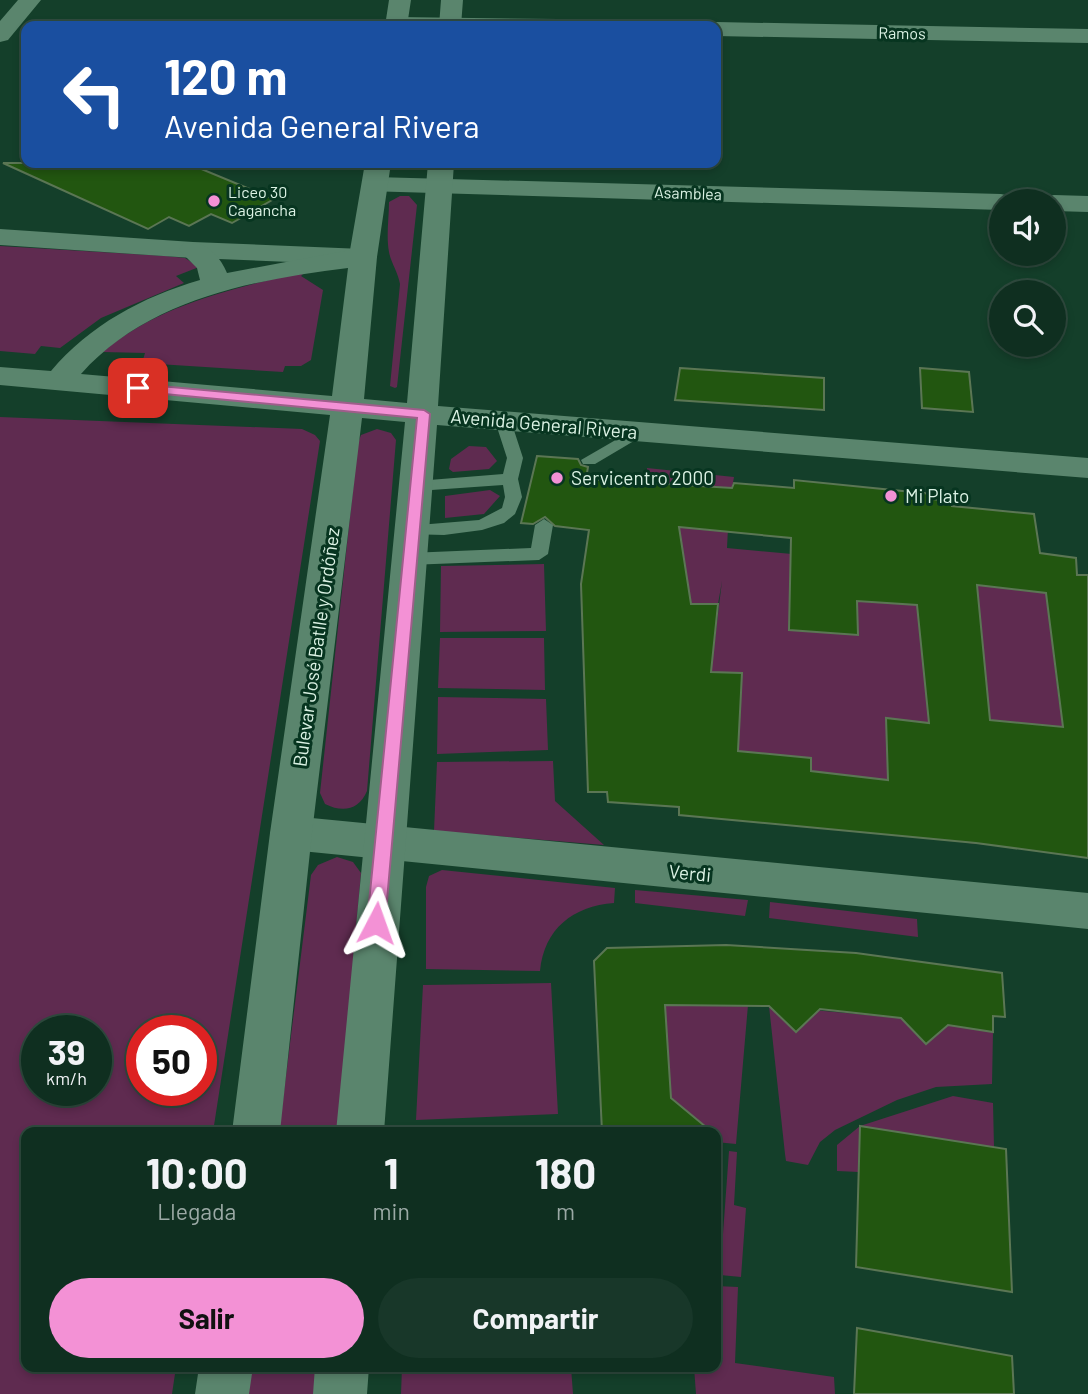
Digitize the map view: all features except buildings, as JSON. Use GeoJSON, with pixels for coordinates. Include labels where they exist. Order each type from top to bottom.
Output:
{"type":"FeatureCollection","features":[{"type":"Feature","properties":{"kind":"main road"},"geometry":{"type":"LineString","coordinates":[[397,21],[400,0]]}},
{"type":"Feature","properties":{"kind":"main road"},"geometry":{"type":"LineString","coordinates":[[450,21],[452,0]]}},
{"type":"Feature","properties":{"kind":"main road"},"geometry":{"type":"LineString","coordinates":[[0,35],[16,10]]}},
{"type":"Feature","properties":{"kind":"main road","name":"Ramos"},"geometry":{"type":"LineString","coordinates":[[721,29],[1088,36]]}},
{"type":"Feature","properties":{"kind":"main road","name":"Asamblea"},"geometry":{"type":"LineString","coordinates":[[377,174],[989,201]]}},
{"type":"Feature","properties":{"kind":"main road","name":"Bulevar José Batlle y Ordóñez"},"geometry":{"type":"LineString","coordinates":[[257,1127],[291,833],[347,407],[363,257],[377,174]]}},
{"type":"Feature","properties":{"kind":"main road"},"geometry":{"type":"LineString","coordinates":[[360,1127],[383,844],[424,414],[440,175]]}},
{"type":"Feature","properties":{"kind":"main road"},"geometry":{"type":"LineString","coordinates":[[1066,203],[1088,204]]}},
{"type":"Feature","properties":{"kind":"main road"},"geometry":{"type":"LineString","coordinates":[[0,237],[193,250],[363,257]]}},
{"type":"Feature","properties":{"kind":"main road"},"geometry":{"type":"LineString","coordinates":[[193,250],[208,262],[215,272],[215,286]]}},
{"type":"Feature","properties":{"kind":"main road"},"geometry":{"type":"LineString","coordinates":[[59,381],[82,355],[109,332],[178,298],[302,265],[363,257]]}},
{"type":"Feature","properties":{"kind":"main road","name":"Avenida General Rivera"},"geometry":{"type":"LineString","coordinates":[[0,376],[503,421],[1088,468]]}},
{"type":"Feature","properties":{"kind":"main road","name":"Verdi"},"geometry":{"type":"LineString","coordinates":[[291,833],[1088,911]]}},
{"type":"Feature","properties":{"kind":"main road"},"geometry":{"type":"LineString","coordinates":[[222,1394],[225,1372]]}},
{"type":"Feature","properties":{"kind":"main road"},"geometry":{"type":"LineString","coordinates":[[340,1394],[342,1372]]}},
{"type":"Feature","properties":{"kind":"lane"},"geometry":{"type":"LineString","coordinates":[[411,545],[485,526],[509,511],[516,492],[510,479],[515,458],[503,421]]}},
{"type":"Feature","properties":{"kind":"lane"},"geometry":{"type":"LineString","coordinates":[[589,460],[638,432]]}},
{"type":"Feature","properties":{"kind":"lane"},"geometry":{"type":"LineString","coordinates":[[416,486],[510,479]]}},
{"type":"Feature","properties":{"kind":"lane"},"geometry":{"type":"LineString","coordinates":[[411,545],[539,554],[544,525]]}},
{"type":"Feature","properties":{"kind":"shaded area"},"geometry":{"type":"Polygon","coordinates":[[[400,196],[409,196],[417,205],[395,388],[390,386],[400,284],[390,256],[388,233],[389,202],[400,196]]]}},
{"type":"Feature","properties":{"kind":"shaded area"},"geometry":{"type":"Polygon","coordinates":[[[0,246],[185,258],[199,267],[176,276],[184,283],[101,318],[60,348],[41,346],[35,354],[0,351],[0,246]]]}},
{"type":"Feature","properties":{"kind":"shaded area"},"geometry":{"type":"Polygon","coordinates":[[[306,271],[301,276],[323,290],[311,360],[301,366],[285,366],[283,372],[142,363],[145,353],[103,352],[125,335],[174,310],[226,291],[306,271]]]}},
{"type":"Feature","properties":{"kind":"shaded area"},"geometry":{"type":"Polygon","coordinates":[[[0,417],[302,429],[315,435],[320,441],[214,1127],[21,1127],[21,1372],[175,1372],[172,1394],[0,1394],[0,417]]]}},
{"type":"Feature","properties":{"kind":"shaded area"},"geometry":{"type":"Polygon","coordinates":[[[377,429],[391,433],[396,440],[367,791],[355,806],[344,809],[325,804],[320,793],[358,443],[361,435],[377,429]]]}},
{"type":"Feature","properties":{"kind":"shaded area"},"geometry":{"type":"Polygon","coordinates":[[[469,446],[486,447],[497,461],[489,469],[453,472],[449,469],[451,459],[469,446]]]}},
{"type":"Feature","properties":{"kind":"shaded area"},"geometry":{"type":"Polygon","coordinates":[[[647,468],[734,477],[732,488],[647,481],[647,468]]]}},
{"type":"Feature","properties":{"kind":"shaded area"},"geometry":{"type":"Polygon","coordinates":[[[490,490],[500,496],[484,514],[445,518],[445,496],[490,490]]]}},
{"type":"Feature","properties":{"kind":"shaded area"},"geometry":{"type":"Polygon","coordinates":[[[673,520],[728,528],[727,548],[792,554],[789,630],[856,635],[857,601],[917,598],[926,691],[987,695],[977,585],[1046,593],[1059,702],[1088,705],[1000,846],[968,843],[963,772],[1009,776],[1004,721],[959,716],[960,726],[887,718],[888,780],[811,771],[811,758],[738,751],[711,672],[722,581],[718,604],[691,604],[683,550],[672,549],[673,520]]]}},
{"type":"Feature","properties":{"kind":"shaded area"},"geometry":{"type":"Polygon","coordinates":[[[544,564],[546,631],[440,632],[441,566],[544,564]]]}},
{"type":"Feature","properties":{"kind":"shaded area"},"geometry":{"type":"Polygon","coordinates":[[[440,638],[544,638],[545,690],[438,688],[440,638]]]}},
{"type":"Feature","properties":{"kind":"shaded area"},"geometry":{"type":"Polygon","coordinates":[[[438,697],[546,699],[548,750],[437,754],[438,697]]]}},
{"type":"Feature","properties":{"kind":"shaded area"},"geometry":{"type":"Polygon","coordinates":[[[553,761],[555,801],[604,845],[434,831],[437,762],[553,761]]]}},
{"type":"Feature","properties":{"kind":"shaded area"},"geometry":{"type":"Polygon","coordinates":[[[337,857],[353,862],[361,873],[338,1127],[280,1127],[311,875],[318,865],[337,857]]]}},
{"type":"Feature","properties":{"kind":"shaded area"},"geometry":{"type":"Polygon","coordinates":[[[442,870],[615,888],[614,903],[586,909],[563,922],[547,943],[540,971],[426,969],[426,887],[429,876],[442,870]]]}},
{"type":"Feature","properties":{"kind":"shaded area"},"geometry":{"type":"Polygon","coordinates":[[[635,890],[748,900],[745,916],[635,903],[635,890]]]}},
{"type":"Feature","properties":{"kind":"shaded area"},"geometry":{"type":"Polygon","coordinates":[[[770,902],[917,919],[918,937],[769,918],[770,902]]]}},
{"type":"Feature","properties":{"kind":"shaded area"},"geometry":{"type":"Polygon","coordinates":[[[551,983],[558,1114],[416,1120],[423,985],[551,983]]]}},
{"type":"Feature","properties":{"kind":"shaded area"},"geometry":{"type":"Polygon","coordinates":[[[665,1005],[748,1005],[736,1144],[721,1142],[721,1127],[691,1127],[697,1120],[671,1098],[665,1005]]]}},
{"type":"Feature","properties":{"kind":"shaded area"},"geometry":{"type":"Polygon","coordinates":[[[769,1006],[901,1018],[926,1044],[948,1025],[993,1032],[992,1084],[936,1087],[897,1100],[835,1130],[820,1142],[808,1165],[786,1161],[769,1006]]]}},
{"type":"Feature","properties":{"kind":"shaded area"},"geometry":{"type":"Polygon","coordinates":[[[953,1096],[993,1103],[994,1147],[860,1126],[953,1096]]]}},
{"type":"Feature","properties":{"kind":"shaded area"},"geometry":{"type":"Polygon","coordinates":[[[860,1126],[859,1172],[837,1171],[837,1145],[860,1126]]]}},
{"type":"Feature","properties":{"kind":"shaded area"},"geometry":{"type":"Polygon","coordinates":[[[729,1151],[737,1152],[734,1205],[746,1208],[741,1277],[721,1275],[729,1151]]]}},
{"type":"Feature","properties":{"kind":"shaded area"},"geometry":{"type":"Polygon","coordinates":[[[721,1286],[738,1287],[735,1363],[834,1377],[835,1394],[696,1394],[694,1372],[721,1372],[721,1286]]]}},
{"type":"Feature","properties":{"kind":"shaded area"},"geometry":{"type":"Polygon","coordinates":[[[248,1372],[317,1372],[315,1394],[245,1394],[248,1372]]]}},
{"type":"Feature","properties":{"kind":"shaded area"},"geometry":{"type":"Polygon","coordinates":[[[402,1372],[571,1372],[573,1394],[401,1394],[402,1372]]]}},
{"type":"Feature","properties":{"kind":"place","name":"Liceo 30 Cagancha"},"geometry":{"type":"Point","coordinates":[214,201]}},
{"type":"Feature","properties":{"kind":"place","name":"Servicentro 2000"},"geometry":{"type":"Point","coordinates":[557,478]}},
{"type":"Feature","properties":{"kind":"place","name":"Mi Plato"},"geometry":{"type":"Point","coordinates":[891,496]}},
{"type":"Feature","properties":{"kind":"route"},"geometry":{"type":"LineString","coordinates":[[138,388],[424,414],[376,923]]}}]}
